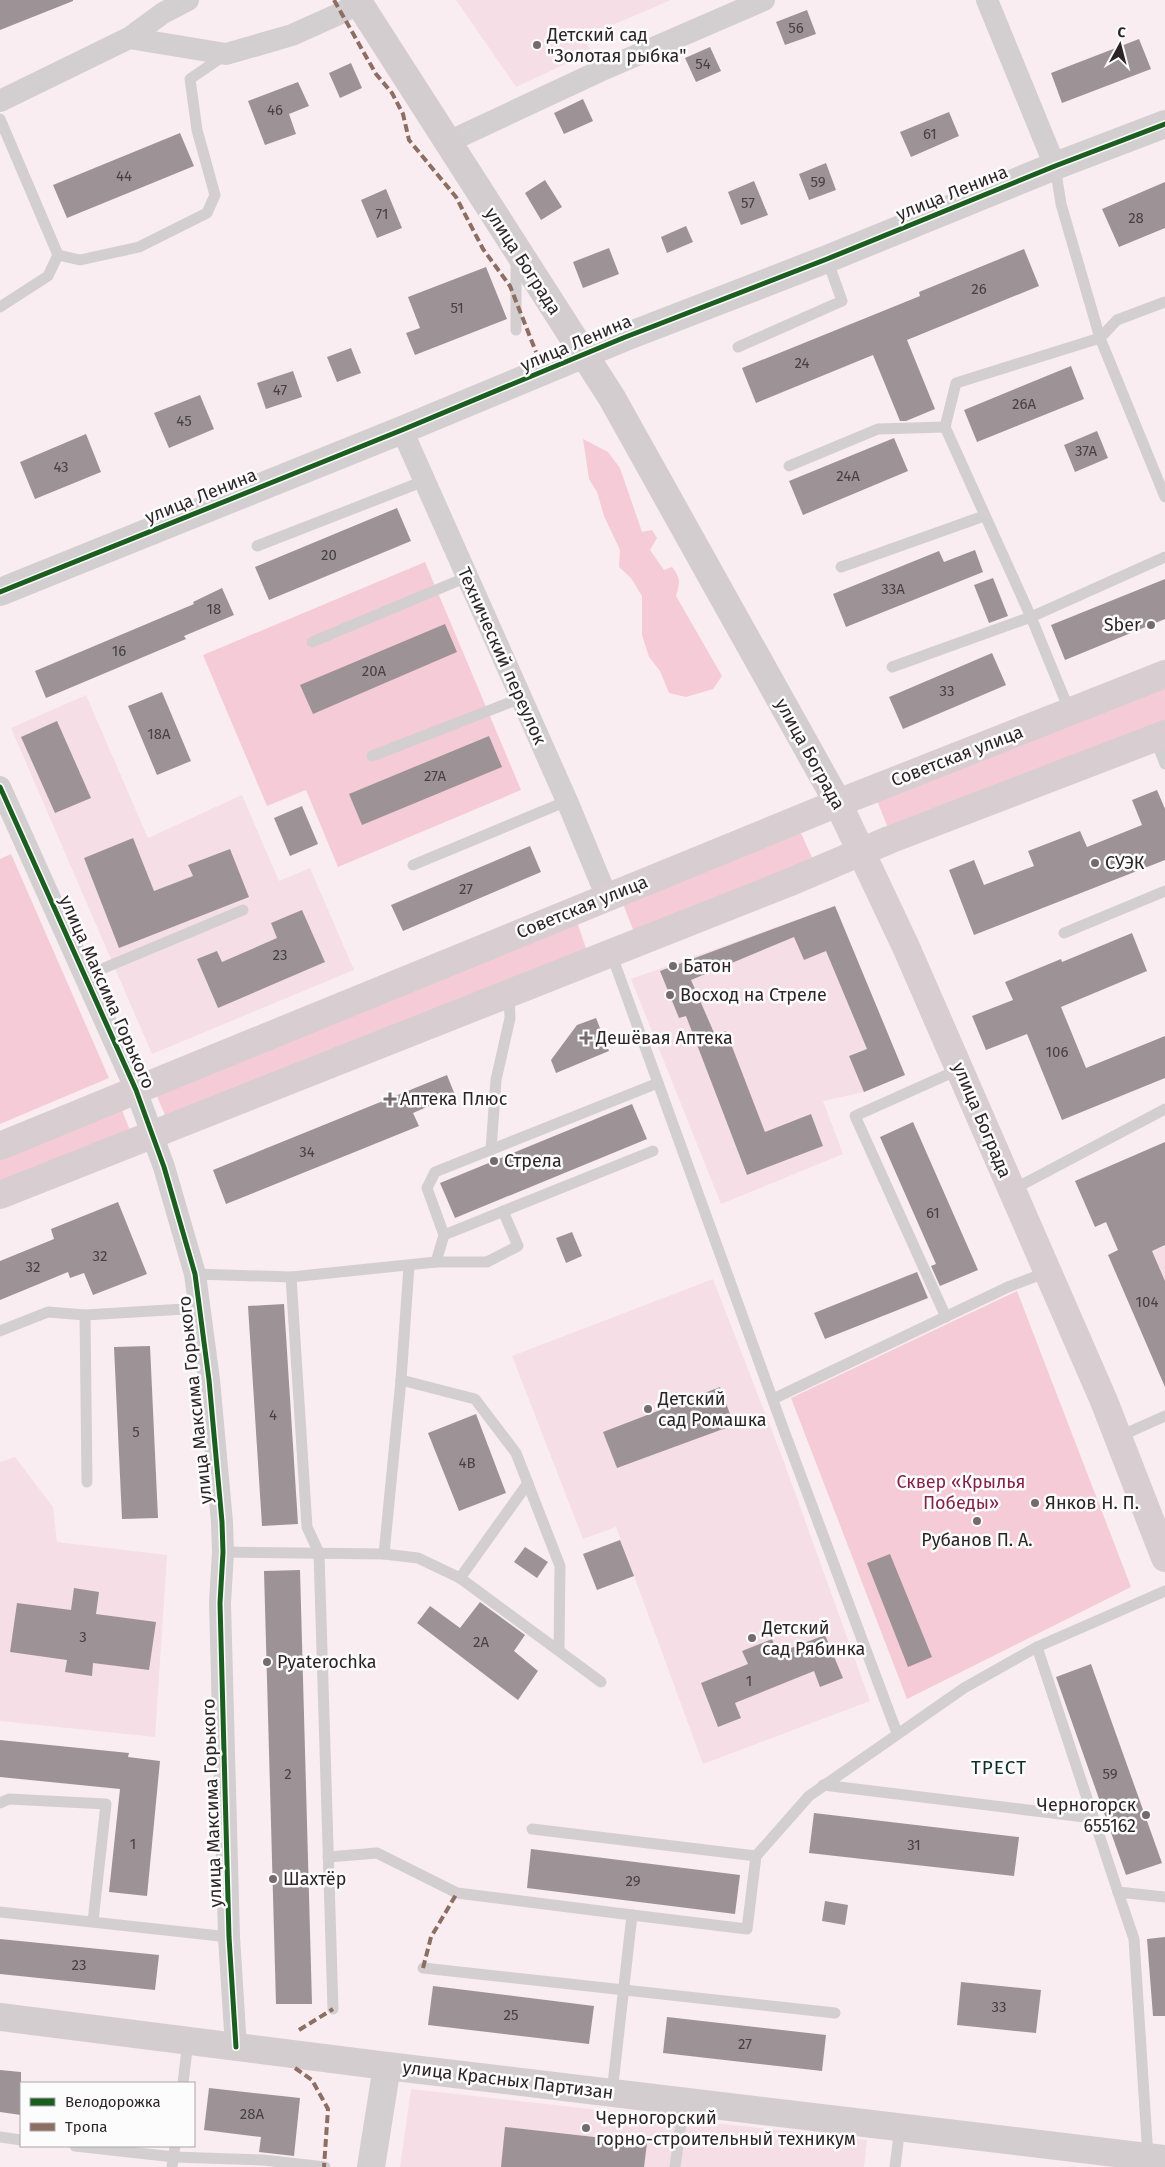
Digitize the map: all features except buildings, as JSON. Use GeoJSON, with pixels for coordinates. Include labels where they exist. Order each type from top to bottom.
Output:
{"type":"FeatureCollection","features":[{"type":"Feature","properties":{"kind":"main road","name":"улица Бограда"},"geometry":{"type":"LineString","coordinates":[[358,1],[612,398],[838,803],[960,1069],[1048,1272],[1118,1437],[1165,1558]]}},
{"type":"Feature","properties":{"kind":"main road","name":"Советская улица"},"geometry":{"type":"LineString","coordinates":[[0,1146],[838,803],[1165,674]]}},
{"type":"Feature","properties":{"kind":"main road"},"geometry":{"type":"LineString","coordinates":[[0,1195],[862,852],[1160,736]]}},
{"type":"Feature","properties":{"kind":"main road","name":"улица Красных Партизан"},"geometry":{"type":"LineString","coordinates":[[0,2017],[1156,2159]]}},
{"type":"Feature","properties":{"kind":"street"},"geometry":{"type":"LineString","coordinates":[[0,102],[129,38],[163,13],[188,0]]}},
{"type":"Feature","properties":{"kind":"street"},"geometry":{"type":"LineString","coordinates":[[448,142],[600,71],[764,0]]}},
{"type":"Feature","properties":{"kind":"street"},"geometry":{"type":"LineString","coordinates":[[987,0],[1056,166]]}},
{"type":"Feature","properties":{"kind":"street"},"geometry":{"type":"LineString","coordinates":[[129,38],[226,54],[292,35],[341,13],[358,1]]}},
{"type":"Feature","properties":{"kind":"street","name":"улица Ленина"},"geometry":{"type":"LineString","coordinates":[[0,592],[402,430],[583,354],[1165,124]]}},
{"type":"Feature","properties":{"kind":"street","name":"Технический переулок"},"geometry":{"type":"LineString","coordinates":[[402,430],[567,801],[601,883]]}},
{"type":"Feature","properties":{"kind":"street","name":"улица Максима Горького"},"geometry":{"type":"LineString","coordinates":[[0,788],[136,1090],[164,1167],[195,1274],[209,1380],[223,1552],[220,1603],[229,1937],[236,2047]]}},
{"type":"Feature","properties":{"kind":"street"},"geometry":{"type":"LineString","coordinates":[[371,2167],[387,2066]]}},
{"type":"Feature","properties":{"kind":"lane"},"geometry":{"type":"LineString","coordinates":[[58,255],[80,260],[139,247],[207,213],[214,195],[197,130],[190,79],[226,54]]}},
{"type":"Feature","properties":{"kind":"lane"},"geometry":{"type":"LineString","coordinates":[[0,119],[58,255],[48,276],[0,307]]}},
{"type":"Feature","properties":{"kind":"lane"},"geometry":{"type":"LineString","coordinates":[[1056,166],[1062,204],[1100,338],[1165,497]]}},
{"type":"Feature","properties":{"kind":"lane"},"geometry":{"type":"LineString","coordinates":[[515,248],[516,330]]}},
{"type":"Feature","properties":{"kind":"lane"},"geometry":{"type":"LineString","coordinates":[[738,347],[842,301],[827,259]]}},
{"type":"Feature","properties":{"kind":"lane"},"geometry":{"type":"LineString","coordinates":[[1070,712],[1030,617],[945,428],[956,383],[1100,338],[1117,320],[1165,302]]}},
{"type":"Feature","properties":{"kind":"lane"},"geometry":{"type":"LineString","coordinates":[[789,466],[878,428],[945,428]]}},
{"type":"Feature","properties":{"kind":"lane"},"geometry":{"type":"LineString","coordinates":[[257,546],[424,481]]}},
{"type":"Feature","properties":{"kind":"lane"},"geometry":{"type":"LineString","coordinates":[[841,567],[984,516]]}},
{"type":"Feature","properties":{"kind":"lane"},"geometry":{"type":"LineString","coordinates":[[892,667],[1030,617],[1165,557]]}},
{"type":"Feature","properties":{"kind":"lane"},"geometry":{"type":"LineString","coordinates":[[312,642],[467,577]]}},
{"type":"Feature","properties":{"kind":"lane"},"geometry":{"type":"LineString","coordinates":[[372,756],[521,698]]}},
{"type":"Feature","properties":{"kind":"lane"},"geometry":{"type":"LineString","coordinates":[[1160,736],[1165,764]]}},
{"type":"Feature","properties":{"kind":"lane"},"geometry":{"type":"LineString","coordinates":[[413,865],[567,801]]}},
{"type":"Feature","properties":{"kind":"lane"},"geometry":{"type":"LineString","coordinates":[[1064,933],[1165,892]]}},
{"type":"Feature","properties":{"kind":"lane"},"geometry":{"type":"LineString","coordinates":[[85,976],[243,910]]}},
{"type":"Feature","properties":{"kind":"lane"},"geometry":{"type":"LineString","coordinates":[[611,953],[897,1734]]}},
{"type":"Feature","properties":{"kind":"lane"},"geometry":{"type":"LineString","coordinates":[[491,1150],[496,1080],[510,1018],[509,994]]}},
{"type":"Feature","properties":{"kind":"lane"},"geometry":{"type":"LineString","coordinates":[[946,1317],[855,1116],[960,1069]]}},
{"type":"Feature","properties":{"kind":"lane"},"geometry":{"type":"LineString","coordinates":[[436,1262],[444,1235],[427,1188],[435,1172],[658,1083]]}},
{"type":"Feature","properties":{"kind":"lane"},"geometry":{"type":"LineString","coordinates":[[1012,1190],[1165,1109]]}},
{"type":"Feature","properties":{"kind":"lane"},"geometry":{"type":"LineString","coordinates":[[444,1235],[653,1151]]}},
{"type":"Feature","properties":{"kind":"lane"},"geometry":{"type":"LineString","coordinates":[[195,1274],[291,1277],[436,1262],[487,1262],[518,1246],[503,1211]]}},
{"type":"Feature","properties":{"kind":"lane"},"geometry":{"type":"LineString","coordinates":[[384,1554],[401,1380],[409,1266]]}},
{"type":"Feature","properties":{"kind":"lane"},"geometry":{"type":"LineString","coordinates":[[773,1399],[1008,1287],[1048,1272]]}},
{"type":"Feature","properties":{"kind":"lane"},"geometry":{"type":"LineString","coordinates":[[291,1277],[307,1528],[319,1553],[333,2009]]}},
{"type":"Feature","properties":{"kind":"lane"},"geometry":{"type":"LineString","coordinates":[[0,1331],[48,1312],[85,1315],[200,1308]]}},
{"type":"Feature","properties":{"kind":"lane"},"geometry":{"type":"LineString","coordinates":[[85,1315],[87,1482]]}},
{"type":"Feature","properties":{"kind":"lane"},"geometry":{"type":"LineString","coordinates":[[401,1380],[475,1399],[516,1453],[560,1566],[559,1650]]}},
{"type":"Feature","properties":{"kind":"lane"},"geometry":{"type":"LineString","coordinates":[[1118,1437],[1165,1416]]}},
{"type":"Feature","properties":{"kind":"lane"},"geometry":{"type":"LineString","coordinates":[[460,1578],[528,1483]]}},
{"type":"Feature","properties":{"kind":"lane"},"geometry":{"type":"LineString","coordinates":[[223,1552],[384,1554],[418,1558],[460,1578],[602,1682]]}},
{"type":"Feature","properties":{"kind":"lane"},"geometry":{"type":"LineString","coordinates":[[328,1857],[377,1853],[457,1893],[748,1929],[756,1856],[809,1796],[964,1688],[1038,1647],[1165,1591]]}},
{"type":"Feature","properties":{"kind":"lane"},"geometry":{"type":"LineString","coordinates":[[1038,1647],[1134,1939],[1156,2159]]}},
{"type":"Feature","properties":{"kind":"lane"},"geometry":{"type":"LineString","coordinates":[[823,1785],[1093,1818]]}},
{"type":"Feature","properties":{"kind":"lane"},"geometry":{"type":"LineString","coordinates":[[0,1803],[9,1799],[106,1804],[93,1921]]}},
{"type":"Feature","properties":{"kind":"lane"},"geometry":{"type":"LineString","coordinates":[[532,1829],[756,1856]]}},
{"type":"Feature","properties":{"kind":"lane"},"geometry":{"type":"LineString","coordinates":[[1118,1892],[1165,1897]]}},
{"type":"Feature","properties":{"kind":"lane"},"geometry":{"type":"LineString","coordinates":[[0,1912],[229,1937]]}},
{"type":"Feature","properties":{"kind":"lane"},"geometry":{"type":"LineString","coordinates":[[612,2093],[632,1915]]}},
{"type":"Feature","properties":{"kind":"lane"},"geometry":{"type":"LineString","coordinates":[[423,1968],[835,2013]]}},
{"type":"Feature","properties":{"kind":"lane"},"geometry":{"type":"LineString","coordinates":[[183,2082],[188,2041]]}},
{"type":"Feature","properties":{"kind":"lane"},"geometry":{"type":"LineString","coordinates":[[675,2167],[684,2101]]}},
{"type":"Feature","properties":{"kind":"lane"},"geometry":{"type":"LineString","coordinates":[[895,2167],[900,2127]]}},
{"type":"Feature","properties":{"kind":"lane"},"geometry":{"type":"LineString","coordinates":[[0,2137],[20,2140]]}},
{"type":"Feature","properties":{"kind":"lane"},"geometry":{"type":"LineString","coordinates":[[83,2147],[174,2157],[262,2160],[324,2167]]}},
{"type":"Feature","properties":{"kind":"shaded area","name":"Детский сад \"Золотая рыбка\""},"geometry":{"type":"Polygon","coordinates":[[[456,0],[671,0],[584,37],[591,52],[516,87],[456,0]]]}},
{"type":"Feature","properties":{"kind":"shaded area"},"geometry":{"type":"Polygon","coordinates":[[[86,695],[148,838],[242,795],[279,881],[310,868],[354,970],[152,1054],[11,728],[86,695]]]}},
{"type":"Feature","properties":{"kind":"shaded area"},"geometry":{"type":"Polygon","coordinates":[[[835,906],[905,1075],[864,1092],[823,1101],[843,1154],[721,1204],[631,979],[835,906]]]}},
{"type":"Feature","properties":{"kind":"shaded area"},"geometry":{"type":"Polygon","coordinates":[[[1165,1245],[1165,1281],[1152,1251],[1165,1245]]]}},
{"type":"Feature","properties":{"kind":"shaded area"},"geometry":{"type":"Polygon","coordinates":[[[713,1279],[784,1462],[870,1701],[703,1764],[616,1527],[583,1539],[512,1356],[713,1279]]]}},
{"type":"Feature","properties":{"kind":"shaded area"},"geometry":{"type":"Polygon","coordinates":[[[15,1457],[53,1507],[57,1542],[167,1555],[155,1737],[0,1721],[0,1462],[15,1457]]]}},
{"type":"Feature","properties":{"kind":"shaded area","name":"Черногорский горно-строительный техникум"},"geometry":{"type":"Polygon","coordinates":[[[411,2089],[867,2140],[864,2167],[400,2167],[411,2089]]]}},
{"type":"Feature","properties":{"kind":"green space"},"geometry":{"type":"Polygon","coordinates":[[[583,439],[608,452],[620,468],[642,532],[652,530],[657,538],[650,550],[664,570],[672,567],[677,574],[679,584],[676,596],[722,676],[713,689],[686,697],[669,693],[660,671],[649,657],[642,635],[642,596],[631,578],[619,567],[620,550],[604,516],[597,492],[589,479],[583,439]]]}},
{"type":"Feature","properties":{"kind":"green space"},"geometry":{"type":"Polygon","coordinates":[[[425,562],[521,790],[338,867],[306,790],[267,806],[203,655],[425,562]]]}},
{"type":"Feature","properties":{"kind":"green space"},"geometry":{"type":"Polygon","coordinates":[[[1165,687],[1165,722],[888,828],[876,798],[1165,687]]]}},
{"type":"Feature","properties":{"kind":"green space"},"geometry":{"type":"Polygon","coordinates":[[[801,833],[813,860],[634,932],[623,904],[801,833]]]}},
{"type":"Feature","properties":{"kind":"green space"},"geometry":{"type":"Polygon","coordinates":[[[11,854],[109,1078],[0,1124],[0,859],[11,854]]]}},
{"type":"Feature","properties":{"kind":"green space"},"geometry":{"type":"Polygon","coordinates":[[[577,922],[587,951],[167,1120],[156,1094],[577,922]]]}},
{"type":"Feature","properties":{"kind":"green space"},"geometry":{"type":"Polygon","coordinates":[[[121,1108],[131,1133],[0,1184],[0,1158],[121,1108]]]}},
{"type":"Feature","properties":{"kind":"green space","name":"Сквер «Крылья Победы»"},"geometry":{"type":"Polygon","coordinates":[[[1017,1291],[1131,1587],[907,1699],[791,1398],[1017,1291]]]}},
{"type":"Feature","properties":{"kind":"marked path"},"geometry":{"type":"LineString","coordinates":[[334,0],[376,74],[392,93],[403,114],[409,140],[456,197],[483,249],[510,286],[536,352]]}},
{"type":"Feature","properties":{"kind":"marked path"},"geometry":{"type":"LineString","coordinates":[[423,1968],[431,1937],[457,1893]]}},
{"type":"Feature","properties":{"kind":"marked path"},"geometry":{"type":"LineString","coordinates":[[299,2030],[333,2009]]}},
{"type":"Feature","properties":{"kind":"marked path"},"geometry":{"type":"LineString","coordinates":[[295,2068],[312,2080],[328,2109],[324,2167]]}},
{"type":"Feature","properties":{"kind":"cycle path"},"geometry":{"type":"LineString","coordinates":[[0,592],[402,430],[623,338],[1165,124]]}},
{"type":"Feature","properties":{"kind":"cycle path"},"geometry":{"type":"LineString","coordinates":[[0,787],[136,1090],[164,1167],[195,1274],[209,1380],[222,1522],[223,1552],[220,1603],[229,1937],[236,2047]]}},
{"type":"Feature","properties":{"kind":"place","name":"Детский сад \"Золотая рыбка\""},"geometry":{"type":"Point","coordinates":[537,45]}},
{"type":"Feature","properties":{"kind":"place","name":"Sber"},"geometry":{"type":"Point","coordinates":[1151,625]}},
{"type":"Feature","properties":{"kind":"place","name":"СУЭК"},"geometry":{"type":"Point","coordinates":[1095,863]}},
{"type":"Feature","properties":{"kind":"place","name":"Батон"},"geometry":{"type":"Point","coordinates":[673,966]}},
{"type":"Feature","properties":{"kind":"place","name":"Восход на Стреле"},"geometry":{"type":"Point","coordinates":[670,995]}},
{"type":"Feature","properties":{"kind":"place","name":"Дешёвая Аптека"},"geometry":{"type":"Point","coordinates":[586,1038]}},
{"type":"Feature","properties":{"kind":"place","name":"Аптека Плюс"},"geometry":{"type":"Point","coordinates":[390,1099]}},
{"type":"Feature","properties":{"kind":"place","name":"Стрела"},"geometry":{"type":"Point","coordinates":[494,1161]}},
{"type":"Feature","properties":{"kind":"place","name":"Детский сад Ромашка"},"geometry":{"type":"Point","coordinates":[648,1409]}},
{"type":"Feature","properties":{"kind":"place","name":"Янков Н. П."},"geometry":{"type":"Point","coordinates":[1035,1503]}},
{"type":"Feature","properties":{"kind":"place","name":"Рубанов П. А."},"geometry":{"type":"Point","coordinates":[977,1521]}},
{"type":"Feature","properties":{"kind":"place","name":"Детский сад Рябинка"},"geometry":{"type":"Point","coordinates":[752,1638]}},
{"type":"Feature","properties":{"kind":"place","name":"Pyaterochka"},"geometry":{"type":"Point","coordinates":[267,1662]}},
{"type":"Feature","properties":{"kind":"place","name":"Черногорск 655162"},"geometry":{"type":"Point","coordinates":[1146,1815]}},
{"type":"Feature","properties":{"kind":"place","name":"Шахтёр"},"geometry":{"type":"Point","coordinates":[273,1879]}},
{"type":"Feature","properties":{"kind":"place","name":"Черногорский горно-строительный техникум"},"geometry":{"type":"Point","coordinates":[586,2128]}},
{"type":"Feature","properties":{"kind":"district","name":"ТРЕСТ"},"geometry":{"type":"Point","coordinates":[999,1767]}}]}
